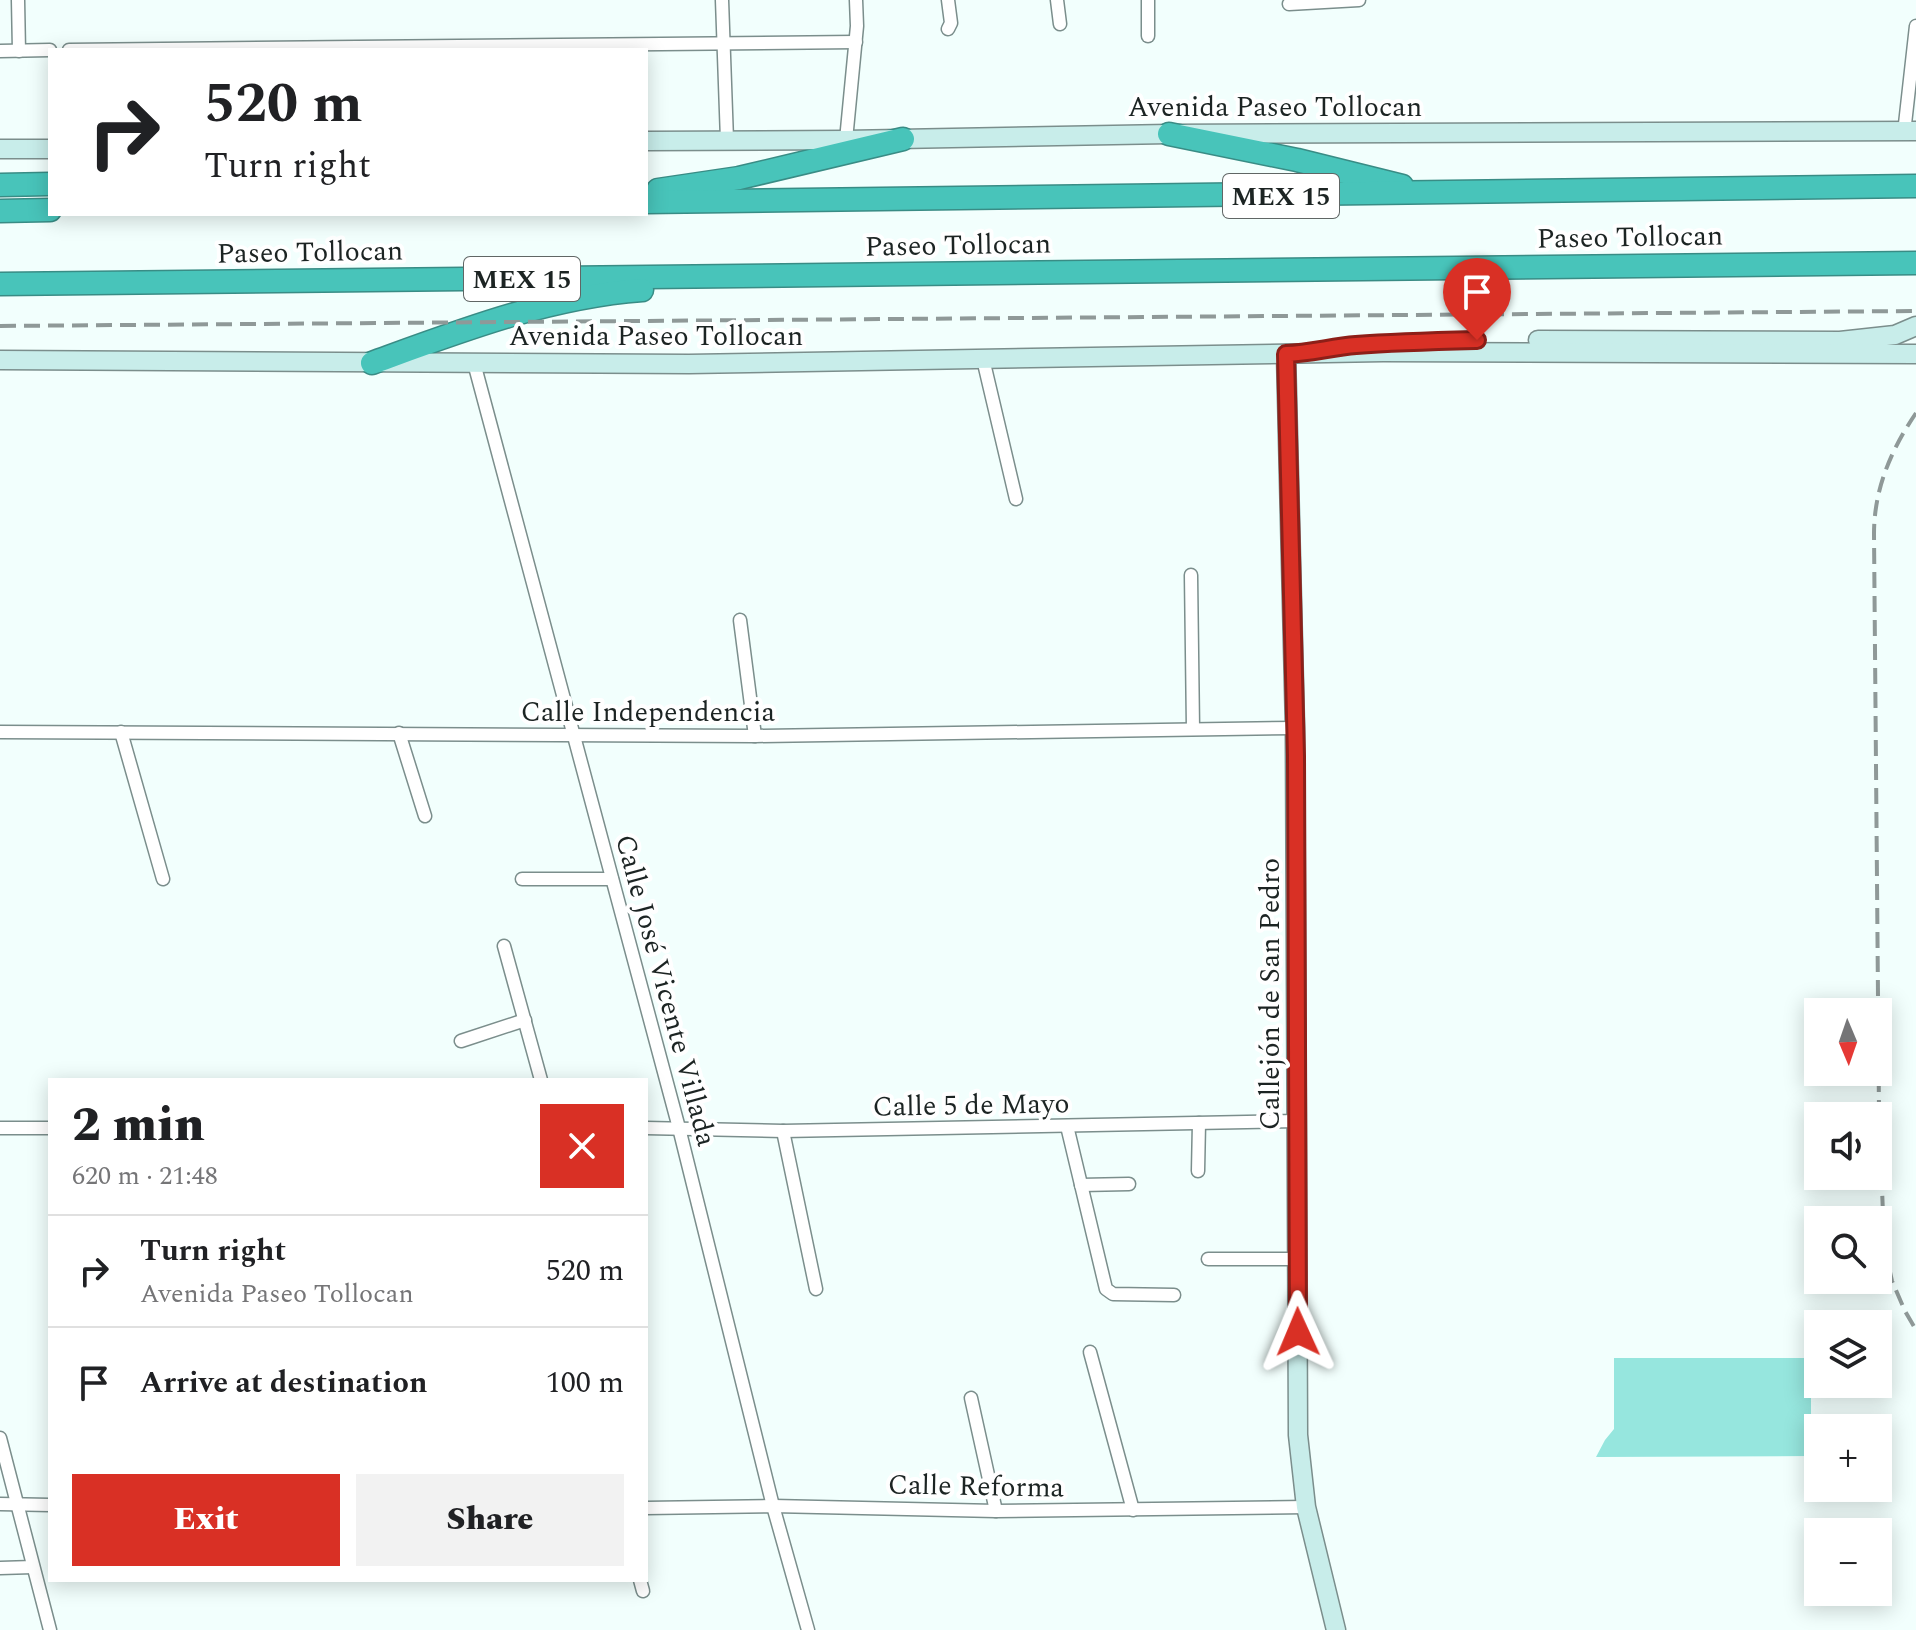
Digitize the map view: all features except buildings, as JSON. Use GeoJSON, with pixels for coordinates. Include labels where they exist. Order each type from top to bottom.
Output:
{"type":"FeatureCollection","features":[{"type":"Feature","properties":{"kind":"highway"},"geometry":{"type":"LineString","coordinates":[[1169,134],[1439,194]]}},
{"type":"Feature","properties":{"kind":"highway"},"geometry":{"type":"LineString","coordinates":[[648,192],[739,178],[903,139]]}},
{"type":"Feature","properties":{"kind":"highway"},"geometry":{"type":"LineString","coordinates":[[0,185],[48,184]]}},
{"type":"Feature","properties":{"kind":"highway","name":"Paseo Tollocan"},"geometry":{"type":"LineString","coordinates":[[648,202],[1916,186]]}},
{"type":"Feature","properties":{"kind":"highway"},"geometry":{"type":"LineString","coordinates":[[0,211],[48,210]]}},
{"type":"Feature","properties":{"kind":"highway","name":"Paseo Tollocan"},"geometry":{"type":"LineString","coordinates":[[0,284],[1916,263]]}},
{"type":"Feature","properties":{"kind":"highway"},"geometry":{"type":"LineString","coordinates":[[1859,265],[1916,271]]}},
{"type":"Feature","properties":{"kind":"highway"},"geometry":{"type":"LineString","coordinates":[[372,363],[484,322],[577,299],[620,292],[794,283],[847,276]]}},
{"type":"Feature","properties":{"kind":"main road","name":"Avenida Paseo Tollocan"},"geometry":{"type":"LineString","coordinates":[[648,141],[1169,134],[1912,133]]}},
{"type":"Feature","properties":{"kind":"main road"},"geometry":{"type":"LineString","coordinates":[[0,149],[48,149]]}},
{"type":"Feature","properties":{"kind":"main road","name":"Avenida Paseo Tollocan"},"geometry":{"type":"LineString","coordinates":[[1312,353],[1354,345],[1413,342],[1840,341],[1895,335],[1916,326]]}},
{"type":"Feature","properties":{"kind":"main road","name":"Avenida Paseo Tollocan"},"geometry":{"type":"LineString","coordinates":[[0,360],[689,364],[1312,353],[1916,354]]}},
{"type":"Feature","properties":{"kind":"main road","name":"Callejón de San Pedro"},"geometry":{"type":"LineString","coordinates":[[1286,354],[1295,728],[1298,1435],[1306,1507],[1336,1630]]}},
{"type":"Feature","properties":{"kind":"street"},"geometry":{"type":"LineString","coordinates":[[18,0],[19,51]]}},
{"type":"Feature","properties":{"kind":"street"},"geometry":{"type":"LineString","coordinates":[[722,0],[727,140]]}},
{"type":"Feature","properties":{"kind":"street"},"geometry":{"type":"LineString","coordinates":[[846,140],[856,42],[856,0]]}},
{"type":"Feature","properties":{"kind":"street"},"geometry":{"type":"LineString","coordinates":[[948,0],[951,23],[948,29]]}},
{"type":"Feature","properties":{"kind":"street"},"geometry":{"type":"LineString","coordinates":[[1057,0],[1060,24]]}},
{"type":"Feature","properties":{"kind":"street"},"geometry":{"type":"LineString","coordinates":[[1148,0],[1148,36]]}},
{"type":"Feature","properties":{"kind":"street"},"geometry":{"type":"LineString","coordinates":[[1289,4],[1359,0]]}},
{"type":"Feature","properties":{"kind":"street"},"geometry":{"type":"LineString","coordinates":[[1912,133],[1916,26]]}},
{"type":"Feature","properties":{"kind":"street"},"geometry":{"type":"LineString","coordinates":[[233,48],[856,42]]}},
{"type":"Feature","properties":{"kind":"street"},"geometry":{"type":"LineString","coordinates":[[0,51],[48,50]]}},
{"type":"Feature","properties":{"kind":"street"},"geometry":{"type":"LineString","coordinates":[[983,359],[1016,499]]}},
{"type":"Feature","properties":{"kind":"street","name":"Calle José Vicente Villada"},"geometry":{"type":"LineString","coordinates":[[474,363],[679,1128],[773,1506],[808,1630]]}},
{"type":"Feature","properties":{"kind":"street"},"geometry":{"type":"LineString","coordinates":[[1191,575],[1193,729]]}},
{"type":"Feature","properties":{"kind":"street"},"geometry":{"type":"LineString","coordinates":[[740,620],[755,736]]}},
{"type":"Feature","properties":{"kind":"street","name":"Calle Independencia"},"geometry":{"type":"LineString","coordinates":[[0,732],[755,736],[1295,728]]}},
{"type":"Feature","properties":{"kind":"street"},"geometry":{"type":"LineString","coordinates":[[121,732],[163,879]]}},
{"type":"Feature","properties":{"kind":"street"},"geometry":{"type":"LineString","coordinates":[[399,733],[425,816]]}},
{"type":"Feature","properties":{"kind":"street"},"geometry":{"type":"LineString","coordinates":[[522,879],[612,879]]}},
{"type":"Feature","properties":{"kind":"street"},"geometry":{"type":"LineString","coordinates":[[504,946],[540,1078]]}},
{"type":"Feature","properties":{"kind":"street"},"geometry":{"type":"LineString","coordinates":[[461,1041],[525,1020]]}},
{"type":"Feature","properties":{"kind":"street","name":"Calle 5 de Mayo"},"geometry":{"type":"LineString","coordinates":[[648,1128],[783,1131],[1297,1121]]}},
{"type":"Feature","properties":{"kind":"street"},"geometry":{"type":"LineString","coordinates":[[1198,1171],[1199,1123]]}},
{"type":"Feature","properties":{"kind":"street"},"geometry":{"type":"LineString","coordinates":[[1067,1126],[1108,1291],[1113,1294],[1174,1295]]}},
{"type":"Feature","properties":{"kind":"street"},"geometry":{"type":"LineString","coordinates":[[0,1128],[48,1128]]}},
{"type":"Feature","properties":{"kind":"street"},"geometry":{"type":"LineString","coordinates":[[783,1131],[816,1289]]}},
{"type":"Feature","properties":{"kind":"street"},"geometry":{"type":"LineString","coordinates":[[1081,1185],[1129,1184]]}},
{"type":"Feature","properties":{"kind":"street"},"geometry":{"type":"LineString","coordinates":[[1208,1259],[1297,1259]]}},
{"type":"Feature","properties":{"kind":"street"},"geometry":{"type":"LineString","coordinates":[[1090,1352],[1133,1510]]}},
{"type":"Feature","properties":{"kind":"street"},"geometry":{"type":"LineString","coordinates":[[971,1398],[996,1511]]}},
{"type":"Feature","properties":{"kind":"street"},"geometry":{"type":"LineString","coordinates":[[0,1438],[50,1630]]}},
{"type":"Feature","properties":{"kind":"street"},"geometry":{"type":"LineString","coordinates":[[0,1504],[48,1505]]}},
{"type":"Feature","properties":{"kind":"street","name":"Calle Reforma"},"geometry":{"type":"LineString","coordinates":[[648,1508],[773,1506],[996,1511],[1306,1507]]}},
{"type":"Feature","properties":{"kind":"street"},"geometry":{"type":"LineString","coordinates":[[0,1568],[33,1567]]}},
{"type":"Feature","properties":{"kind":"shaded area"},"geometry":{"type":"Polygon","coordinates":[[[1614,1358],[1804,1358],[1804,1398],[1811,1398],[1811,1414],[1804,1414],[1804,1456],[1596,1457],[1614,1429],[1614,1358]]]}},
{"type":"Feature","properties":{"kind":"railway"},"geometry":{"type":"LineString","coordinates":[[0,326],[1916,311]]}},
{"type":"Feature","properties":{"kind":"railway"},"geometry":{"type":"LineString","coordinates":[[1916,413],[1886,470],[1877,501],[1874,534],[1879,1112],[1883,1214],[1892,1281],[1916,1330]]}},
{"type":"Feature","properties":{"kind":"route"},"geometry":{"type":"LineString","coordinates":[[1298,1332],[1296,756],[1286,354],[1312,353],[1354,345],[1477,340]]}}]}
